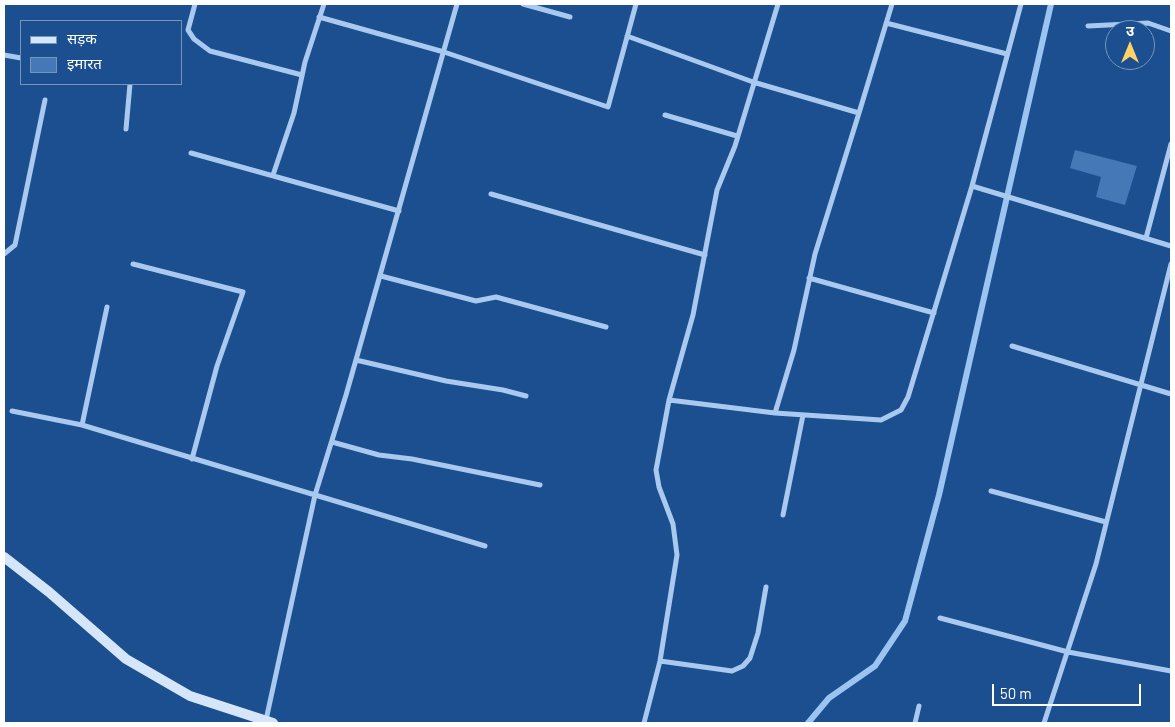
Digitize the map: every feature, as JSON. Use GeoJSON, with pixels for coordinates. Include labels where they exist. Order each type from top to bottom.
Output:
{"type":"FeatureCollection","features":[{"type":"Feature","properties":{"kind":"street"},"geometry":{"type":"LineString","coordinates":[[194,4],[188,30],[194,39],[210,51],[302,75]]}},
{"type":"Feature","properties":{"kind":"street"},"geometry":{"type":"LineString","coordinates":[[273,175],[294,113],[302,75],[324,4]]}},
{"type":"Feature","properties":{"kind":"street"},"geometry":{"type":"LineString","coordinates":[[4,557],[49,592],[126,659],[190,696],[268,722],[315,495],[381,276],[457,4]]}},
{"type":"Feature","properties":{"kind":"street"},"geometry":{"type":"LineString","coordinates":[[524,4],[570,17]]}},
{"type":"Feature","properties":{"kind":"street"},"geometry":{"type":"LineString","coordinates":[[319,17],[444,52],[608,107],[636,4]]}},
{"type":"Feature","properties":{"kind":"street"},"geometry":{"type":"LineString","coordinates":[[644,723],[660,661],[677,555],[673,524],[659,487],[656,470],[669,400],[693,314],[717,190],[737,136],[778,4]]}},
{"type":"Feature","properties":{"kind":"street"},"geometry":{"type":"LineString","coordinates":[[775,413],[794,350],[815,254],[892,4]]}},
{"type":"Feature","properties":{"kind":"street"},"geometry":{"type":"LineString","coordinates":[[669,400],[775,413],[881,420],[901,410],[908,397],[972,186],[1021,4]]}},
{"type":"Feature","properties":{"kind":"street"},"geometry":{"type":"LineString","coordinates":[[886,23],[1008,54]]}},
{"type":"Feature","properties":{"kind":"street"},"geometry":{"type":"LineString","coordinates":[[1088,26],[1148,23],[1171,31]]}},
{"type":"Feature","properties":{"kind":"street"},"geometry":{"type":"LineString","coordinates":[[627,36],[753,82],[859,113]]}},
{"type":"Feature","properties":{"kind":"street"},"geometry":{"type":"LineString","coordinates":[[4,54],[20,58]]}},
{"type":"Feature","properties":{"kind":"street"},"geometry":{"type":"LineString","coordinates":[[126,128],[130,85]]}},
{"type":"Feature","properties":{"kind":"street"},"geometry":{"type":"LineString","coordinates":[[4,254],[15,245],[45,100]]}},
{"type":"Feature","properties":{"kind":"street"},"geometry":{"type":"LineString","coordinates":[[665,115],[737,136]]}},
{"type":"Feature","properties":{"kind":"street"},"geometry":{"type":"LineString","coordinates":[[1146,238],[1171,144]]}},
{"type":"Feature","properties":{"kind":"street"},"geometry":{"type":"LineString","coordinates":[[191,153],[399,211]]}},
{"type":"Feature","properties":{"kind":"street"},"geometry":{"type":"LineString","coordinates":[[972,186],[1171,246]]}},
{"type":"Feature","properties":{"kind":"street"},"geometry":{"type":"LineString","coordinates":[[491,194],[705,255]]}},
{"type":"Feature","properties":{"kind":"street"},"geometry":{"type":"LineString","coordinates":[[133,264],[243,292],[217,366],[192,459]]}},
{"type":"Feature","properties":{"kind":"street"},"geometry":{"type":"LineString","coordinates":[[1044,723],[1096,564],[1171,264]]}},
{"type":"Feature","properties":{"kind":"street"},"geometry":{"type":"LineString","coordinates":[[381,276],[476,301],[496,297],[606,327]]}},
{"type":"Feature","properties":{"kind":"street"},"geometry":{"type":"LineString","coordinates":[[809,278],[934,313]]}},
{"type":"Feature","properties":{"kind":"street"},"geometry":{"type":"LineString","coordinates":[[82,425],[107,307]]}},
{"type":"Feature","properties":{"kind":"street"},"geometry":{"type":"LineString","coordinates":[[1012,346],[1171,394]]}},
{"type":"Feature","properties":{"kind":"street"},"geometry":{"type":"LineString","coordinates":[[356,360],[446,381],[503,390],[526,396]]}},
{"type":"Feature","properties":{"kind":"street"},"geometry":{"type":"LineString","coordinates":[[12,411],[82,425],[485,546]]}},
{"type":"Feature","properties":{"kind":"street"},"geometry":{"type":"LineString","coordinates":[[783,515],[803,415]]}},
{"type":"Feature","properties":{"kind":"street"},"geometry":{"type":"LineString","coordinates":[[332,442],[379,455],[412,459],[540,485]]}},
{"type":"Feature","properties":{"kind":"street"},"geometry":{"type":"LineString","coordinates":[[992,491],[1106,522]]}},
{"type":"Feature","properties":{"kind":"street"},"geometry":{"type":"LineString","coordinates":[[660,661],[732,672],[744,666],[750,658],[758,632],[766,587]]}},
{"type":"Feature","properties":{"kind":"street"},"geometry":{"type":"LineString","coordinates":[[940,618],[1068,652],[1171,671]]}},
{"type":"Feature","properties":{"kind":"street"},"geometry":{"type":"LineString","coordinates":[[915,723],[919,706]]}},
{"type":"Feature","properties":{"kind":"building"},"geometry":{"type":"Polygon","coordinates":[[[1075,150],[1137,166],[1125,205],[1096,197],[1101,177],[1070,168],[1075,150]]]}},
{"type":"Feature","properties":{"kind":"waterway"},"geometry":{"type":"LineString","coordinates":[[808,723],[829,698],[875,666],[905,621],[939,495],[1051,4]]}}]}
